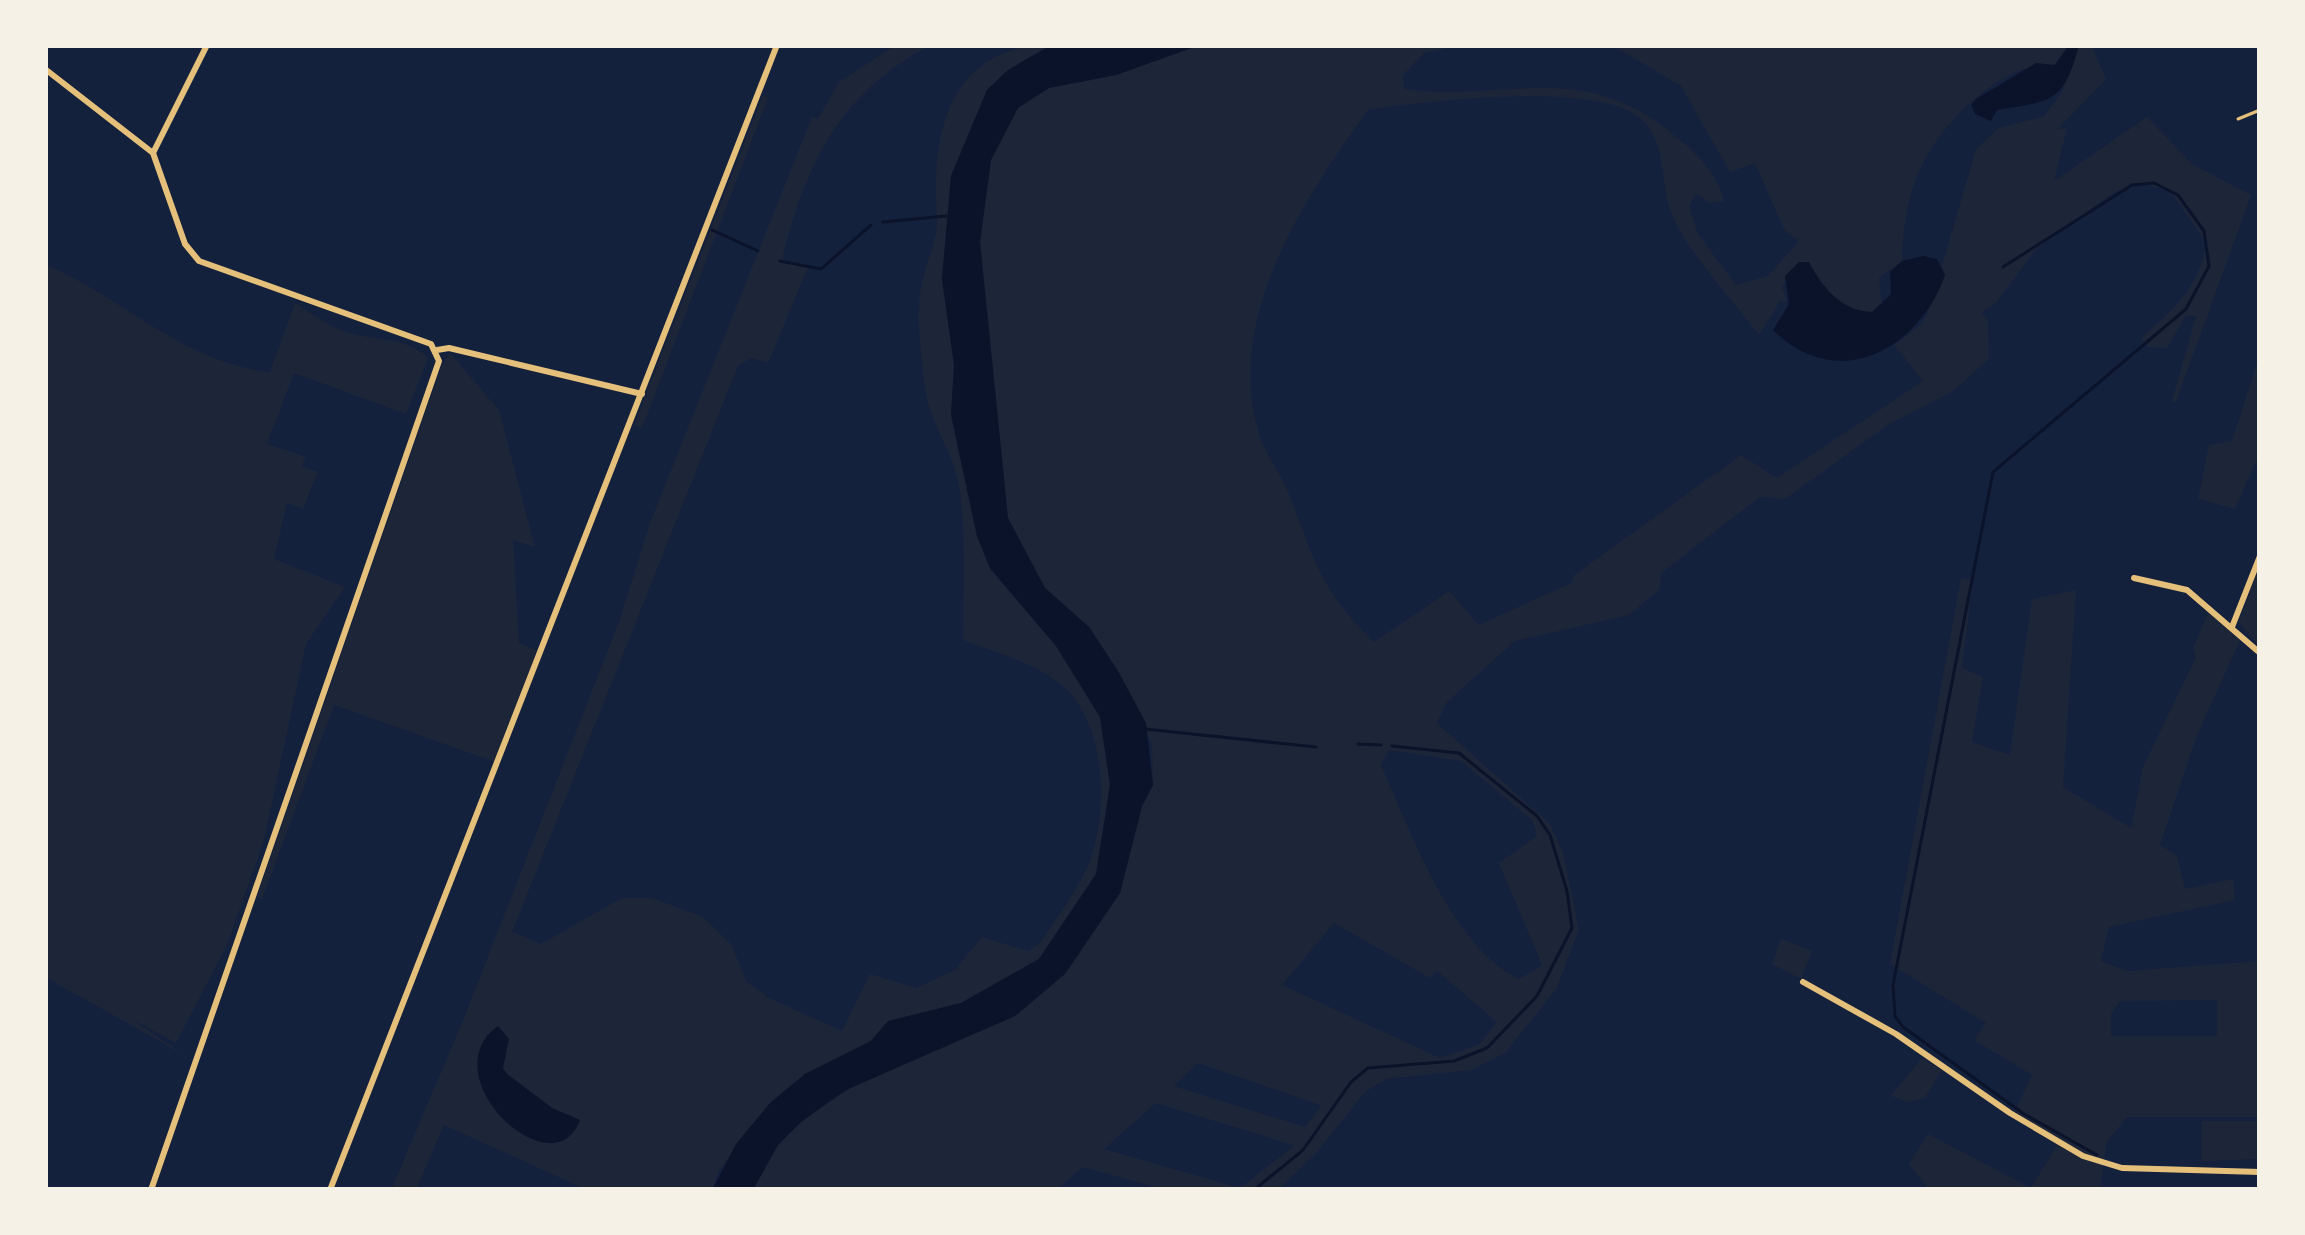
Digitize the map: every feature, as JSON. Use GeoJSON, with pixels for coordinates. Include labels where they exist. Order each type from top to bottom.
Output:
{"type":"FeatureCollection","features":[{"type":"Feature","properties":{"kind":"street"},"geometry":{"type":"LineString","coordinates":[[153,154],[207,45]]}},
{"type":"Feature","properties":{"kind":"street"},"geometry":{"type":"LineString","coordinates":[[330,1190],[777,45]]}},
{"type":"Feature","properties":{"kind":"street"},"geometry":{"type":"LineString","coordinates":[[45,69],[153,154],[185,244],[200,261],[437,350],[449,348],[642,394]]}},
{"type":"Feature","properties":{"kind":"street"},"geometry":{"type":"LineString","coordinates":[[151,1190],[438,364],[437,350]]}},
{"type":"Feature","properties":{"kind":"street"},"geometry":{"type":"LineString","coordinates":[[2232,627],[2260,556]]}},
{"type":"Feature","properties":{"kind":"street"},"geometry":{"type":"LineString","coordinates":[[2134,578],[2187,590],[2260,653]]}},
{"type":"Feature","properties":{"kind":"street"},"geometry":{"type":"LineString","coordinates":[[1803,982],[1896,1034],[2010,1113],[2083,1156],[2122,1168],[2260,1172]]}},
{"type":"Feature","properties":{"kind":"lane"},"geometry":{"type":"LineString","coordinates":[[2239,119],[2260,110]]}},
{"type":"Feature","properties":{"kind":"shaded area"},"geometry":{"type":"Polygon","coordinates":[[[896,45],[930,45],[872,86],[831,134],[816,161],[782,259],[809,265],[768,363],[751,358],[738,366],[512,932],[541,944],[622,898],[652,898],[703,917],[731,944],[747,982],[769,998],[842,1031],[870,974],[916,988],[955,970],[982,937],[1028,951],[1040,943],[1075,890],[1098,827],[1097,750],[1079,704],[1064,687],[1029,665],[963,640],[960,492],[927,398],[919,327],[921,286],[937,223],[938,155],[954,100],[969,77],[989,60],[1017,49],[1051,45],[1008,70],[987,90],[951,176],[942,279],[954,365],[951,415],[977,536],[990,569],[1056,646],[1100,717],[1110,785],[1096,874],[1039,959],[961,1003],[888,1021],[871,1041],[805,1074],[770,1103],[719,1171],[712,1190],[587,1190],[444,1125],[416,1190],[391,1190],[462,1023],[619,622],[650,523],[812,117],[818,119],[839,82],[896,45]],[[487,1034],[478,1074],[494,1109],[579,1120],[552,1108],[507,1074],[502,1068],[507,1055],[487,1034]]]}},
{"type":"Feature","properties":{"kind":"shaded area"},"geometry":{"type":"Polygon","coordinates":[[[1051,45],[1200,45],[1116,75],[1049,88],[1018,108],[991,160],[980,242],[1008,518],[1045,588],[1089,627],[1118,671],[1146,723],[1153,785],[1142,806],[1120,893],[1065,974],[1015,1016],[846,1090],[778,1145],[753,1190],[712,1190],[736,1144],[770,1103],[805,1074],[871,1041],[888,1021],[961,1003],[1039,959],[1096,874],[1110,785],[1100,717],[1056,646],[990,568],[977,536],[951,415],[954,365],[942,279],[951,176],[987,90],[1008,70],[1051,45]]]}},
{"type":"Feature","properties":{"kind":"shaded area"},"geometry":{"type":"Polygon","coordinates":[[[1200,45],[1462,45],[1424,53],[1403,75],[1404,89],[1575,90],[1640,111],[1690,149],[1716,181],[1724,201],[1710,203],[1696,194],[1689,206],[1698,234],[1736,285],[1768,276],[1799,241],[1785,231],[1755,163],[1730,172],[1681,86],[1612,45],[2069,45],[2054,65],[2016,72],[1979,95],[1934,145],[1910,197],[1902,261],[1879,278],[1882,307],[1861,311],[1842,303],[1826,289],[1809,262],[1799,262],[1782,286],[1787,302],[1780,301],[1759,335],[1679,230],[1668,203],[1656,141],[1641,119],[1620,107],[1552,97],[1510,96],[1368,110],[1319,182],[1276,263],[1252,349],[1251,393],[1260,437],[1321,574],[1374,642],[1449,591],[1479,625],[1573,582],[1573,576],[1741,455],[1777,478],[1923,381],[1894,345],[1922,324],[1945,275],[1942,266],[1976,149],[1999,128],[2044,116],[2061,94],[2079,45],[2091,45],[2106,79],[2058,129],[2067,128],[2054,181],[2147,117],[2192,164],[2251,195],[2176,402],[2172,401],[2196,316],[2186,316],[2167,348],[2148,347],[2141,338],[2192,284],[2206,242],[2170,191],[2139,183],[2116,191],[2036,249],[1995,304],[1981,313],[1988,319],[1989,359],[1952,392],[1889,424],[1785,499],[1760,497],[1661,573],[1660,589],[1629,615],[1515,641],[1446,703],[1437,723],[1549,823],[1563,852],[1579,929],[1557,988],[1505,1053],[1471,1070],[1386,1079],[1365,1092],[1316,1153],[1278,1190],[1165,1190],[1083,1167],[1056,1190],[753,1190],[770,1156],[828,1103],[904,1062],[1015,1016],[1064,974],[1120,893],[1142,806],[1153,785],[1152,745],[1118,671],[1089,627],[1045,588],[1008,518],[980,242],[991,160],[1017,108],[1049,88],[1116,75],[1200,45]],[[1389,750],[1381,765],[1436,885],[1473,941],[1519,979],[1542,965],[1499,863],[1537,836],[1533,821],[1461,761],[1389,750]],[[1334,923],[1282,985],[1440,1058],[1480,1044],[1497,1022],[1437,971],[1430,978],[1334,923]],[[1198,1063],[1174,1086],[1305,1127],[1321,1106],[1198,1063]],[[1156,1103],[1104,1149],[1240,1188],[1294,1146],[1156,1103]]]}},
{"type":"Feature","properties":{"kind":"shaded area"},"geometry":{"type":"Polygon","coordinates":[[[2069,45],[2079,45],[2068,78],[2053,96],[1997,110],[1991,121],[1975,114],[1971,105],[1976,99],[2036,63],[2055,65],[2069,45]]]}},
{"type":"Feature","properties":{"kind":"shaded area"},"geometry":{"type":"Polygon","coordinates":[[[763,95],[768,98],[642,428],[634,425],[763,95]]]}},
{"type":"Feature","properties":{"kind":"shaded area"},"geometry":{"type":"Polygon","coordinates":[[[1923,256],[1937,259],[1945,275],[1933,302],[1896,342],[1873,355],[1823,359],[1798,349],[1773,330],[1789,304],[1785,276],[1799,262],[1809,262],[1826,289],[1842,302],[1872,312],[1891,294],[1890,272],[1902,261],[1923,256]]]}},
{"type":"Feature","properties":{"kind":"shaded area"},"geometry":{"type":"Polygon","coordinates":[[[45,264],[181,343],[239,366],[270,372],[295,303],[339,329],[400,342],[428,358],[406,414],[294,373],[267,444],[306,457],[301,466],[318,472],[303,509],[287,503],[274,559],[345,587],[306,644],[264,840],[227,945],[176,1043],[130,1018],[188,1057],[45,977],[45,264]]]}},
{"type":"Feature","properties":{"kind":"shaded area"},"geometry":{"type":"Polygon","coordinates":[[[450,353],[499,410],[535,547],[513,540],[519,643],[538,651],[495,762],[334,705],[262,899],[257,897],[450,353]]]}},
{"type":"Feature","properties":{"kind":"shaded area"},"geometry":{"type":"Polygon","coordinates":[[[2260,354],[2260,452],[2235,509],[2198,499],[2209,445],[2232,441],[2260,354]]]}},
{"type":"Feature","properties":{"kind":"shaded area"},"geometry":{"type":"Polygon","coordinates":[[[2260,571],[2260,648],[2239,622],[2260,571]]]}},
{"type":"Feature","properties":{"kind":"shaded area"},"geometry":{"type":"Polygon","coordinates":[[[1961,578],[1973,579],[1962,668],[1983,677],[1972,742],[2010,755],[2032,599],[2076,590],[2063,787],[2131,828],[2143,767],[2196,657],[2193,648],[2209,611],[2240,640],[2196,738],[2160,845],[2177,856],[2185,889],[2233,879],[2235,900],[2109,927],[2101,961],[2127,971],[2260,961],[2260,1117],[2127,1117],[2106,1143],[2100,1190],[1929,1190],[1909,1164],[1928,1134],[2031,1188],[2057,1145],[2015,1111],[2032,1075],[1974,1040],[1986,1023],[1890,964],[1961,578]],[[2217,1000],[2120,1001],[2111,1014],[2111,1036],[2217,1036],[2217,1000]]]}},
{"type":"Feature","properties":{"kind":"shaded area"},"geometry":{"type":"Polygon","coordinates":[[[1781,939],[1812,951],[1801,979],[1772,964],[1781,939]]]}},
{"type":"Feature","properties":{"kind":"shaded area"},"geometry":{"type":"Polygon","coordinates":[[[498,1026],[509,1039],[503,1068],[507,1074],[552,1108],[580,1120],[566,1139],[546,1143],[524,1135],[503,1119],[487,1097],[478,1072],[481,1047],[498,1026]]]}},
{"type":"Feature","properties":{"kind":"shaded area"},"geometry":{"type":"Polygon","coordinates":[[[1922,1058],[1942,1070],[1925,1098],[1908,1102],[1891,1096],[1922,1058]]]}},
{"type":"Feature","properties":{"kind":"shaded area"},"geometry":{"type":"Polygon","coordinates":[[[2202,1121],[2260,1121],[2260,1159],[2201,1161],[2202,1121]]]}},
{"type":"Feature","properties":{"kind":"waterway"},"geometry":{"type":"LineString","coordinates":[[2003,267],[2132,185],[2154,183],[2178,195],[2204,231],[2209,266],[2186,309],[1993,472],[1893,985],[1895,1016],[1903,1027],[2024,1114],[2097,1155]]}},
{"type":"Feature","properties":{"kind":"waterway"},"geometry":{"type":"LineString","coordinates":[[883,222],[946,216]]}},
{"type":"Feature","properties":{"kind":"waterway"},"geometry":{"type":"LineString","coordinates":[[780,261],[821,269],[871,225]]}},
{"type":"Feature","properties":{"kind":"waterway"},"geometry":{"type":"LineString","coordinates":[[712,230],[758,251]]}},
{"type":"Feature","properties":{"kind":"waterway"},"geometry":{"type":"LineString","coordinates":[[1145,729],[1316,747]]}},
{"type":"Feature","properties":{"kind":"waterway"},"geometry":{"type":"LineString","coordinates":[[1358,744],[1381,745]]}},
{"type":"Feature","properties":{"kind":"waterway"},"geometry":{"type":"LineString","coordinates":[[1254,1190],[1303,1150],[1351,1082],[1368,1068],[1454,1061],[1487,1048],[1537,996],[1572,928],[1567,891],[1550,835],[1537,816],[1459,753],[1392,746]]}}]}
